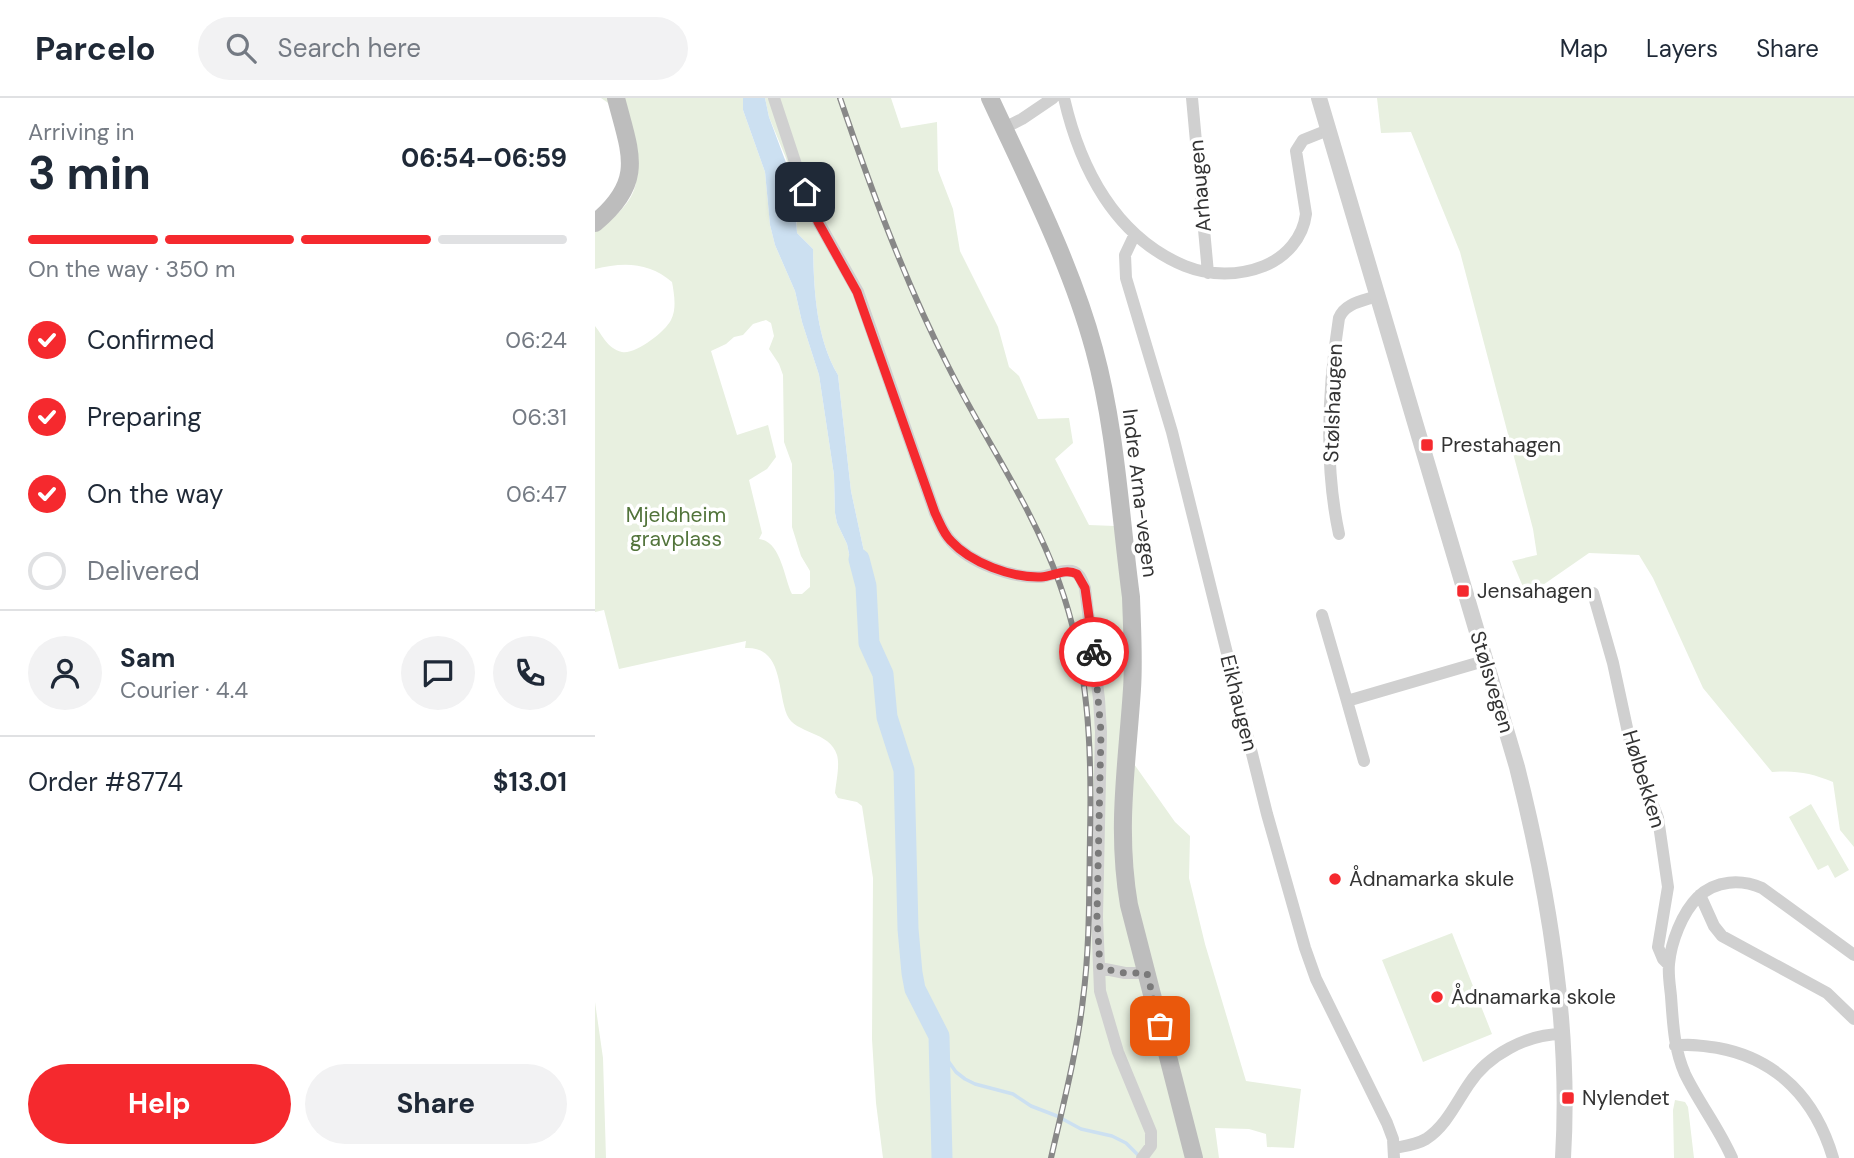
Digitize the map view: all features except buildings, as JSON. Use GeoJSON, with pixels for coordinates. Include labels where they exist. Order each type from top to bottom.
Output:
{"type":"FeatureCollection","features":[{"type":"Feature","properties":{"kind":"main road"},"geometry":{"type":"LineString","coordinates":[[595,223],[622,195],[631,172],[630,154],[616,98]]}},
{"type":"Feature","properties":{"kind":"main road","name":"Indre Arna-vegen"},"geometry":{"type":"LineString","coordinates":[[990,98],[1075,293],[1094,351],[1105,400],[1131,597],[1132,687],[1122,802],[1123,851],[1129,905],[1194,1158]]}},
{"type":"Feature","properties":{"kind":"street"},"geometry":{"type":"LineString","coordinates":[[773,98],[805,192],[818,222],[857,292],[942,529],[956,547],[979,561],[1019,575],[1072,571],[1077,574],[1085,588],[1099,699],[1101,768],[1097,916],[1100,991],[1118,1052],[1148,1124],[1151,1146],[1142,1158]]}},
{"type":"Feature","properties":{"kind":"street"},"geometry":{"type":"LineString","coordinates":[[1004,128],[1053,98]]}},
{"type":"Feature","properties":{"kind":"street"},"geometry":{"type":"LineString","coordinates":[[1064,98],[1074,137],[1086,165],[1103,194],[1134,236],[1156,253],[1208,273],[1228,274],[1254,269],[1274,261],[1296,241],[1302,232],[1306,214],[1296,151],[1303,140],[1328,130]]}},
{"type":"Feature","properties":{"kind":"street","name":"Arhaugen"},"geometry":{"type":"LineString","coordinates":[[1192,98],[1208,273]]}},
{"type":"Feature","properties":{"kind":"street","name":"Stølsvegen"},"geometry":{"type":"LineString","coordinates":[[1319,98],[1517,767],[1531,824],[1553,953],[1562,1034],[1563,1158]]}},
{"type":"Feature","properties":{"kind":"street","name":"Eikhaugen"},"geometry":{"type":"LineString","coordinates":[[1134,236],[1125,255],[1126,278],[1165,407],[1264,802],[1302,937],[1316,979],[1387,1123],[1394,1153]]}},
{"type":"Feature","properties":{"kind":"street","name":"Stølshaugen"},"geometry":{"type":"LineString","coordinates":[[1339,534],[1333,501],[1329,445],[1339,318],[1342,310],[1350,305],[1377,296]]}},
{"type":"Feature","properties":{"kind":"street","name":"Hølbekken"},"geometry":{"type":"LineString","coordinates":[[1593,593],[1613,663],[1632,751],[1658,818],[1668,887],[1658,947],[1663,959],[1669,964]]}},
{"type":"Feature","properties":{"kind":"street"},"geometry":{"type":"LineString","coordinates":[[1322,615],[1364,761]]}},
{"type":"Feature","properties":{"kind":"street"},"geometry":{"type":"LineString","coordinates":[[1347,701],[1484,661]]}},
{"type":"Feature","properties":{"kind":"street"},"geometry":{"type":"LineString","coordinates":[[1854,955],[1772,895],[1753,885],[1731,882],[1717,884],[1700,895],[1714,926],[1722,936],[1827,993],[1854,1019]]}},
{"type":"Feature","properties":{"kind":"street","name":"Hølbekken"},"geometry":{"type":"LineString","coordinates":[[1700,895],[1684,916],[1669,964],[1675,1045],[1691,1086],[1732,1158]]}},
{"type":"Feature","properties":{"kind":"street"},"geometry":{"type":"LineString","coordinates":[[1100,968],[1125,973],[1147,973]]}},
{"type":"Feature","properties":{"kind":"street"},"geometry":{"type":"LineString","coordinates":[[1394,1153],[1432,1135],[1443,1124],[1484,1066],[1539,1036],[1562,1034]]}},
{"type":"Feature","properties":{"kind":"street"},"geometry":{"type":"LineString","coordinates":[[1675,1045],[1690,1044],[1739,1052],[1777,1073],[1794,1087],[1808,1104],[1833,1158]]}},
{"type":"Feature","properties":{"kind":"green space","name":"Mjeldheim gravplass"},"geometry":{"type":"Polygon","coordinates":[[[601,98],[743,98],[743,110],[765,172],[770,225],[775,245],[795,291],[819,375],[834,475],[835,513],[847,544],[854,578],[871,572],[866,561],[851,491],[838,375],[821,330],[813,249],[797,233],[797,206],[790,168],[769,117],[765,98],[891,98],[901,128],[937,122],[938,170],[953,209],[960,251],[998,327],[1009,367],[1019,376],[1038,419],[1069,418],[1073,443],[1055,459],[1089,525],[1115,526],[1127,639],[1122,747],[1175,822],[1190,836],[1189,878],[1205,944],[1246,1081],[1301,1089],[1294,1148],[1267,1147],[1266,1134],[1249,1129],[1215,1128],[1219,1158],[883,1158],[872,1039],[873,878],[862,806],[857,802],[838,798],[835,793],[838,764],[833,747],[791,721],[772,662],[766,654],[757,649],[745,648],[746,641],[619,669],[604,610],[595,612],[595,326],[613,348],[628,352],[649,342],[663,330],[673,316],[674,306],[672,282],[663,275],[635,265],[595,269],[595,232],[627,203],[633,194],[637,171],[626,126],[614,108],[601,98]],[[766,320],[753,324],[743,335],[734,337],[711,351],[737,435],[768,425],[776,457],[767,469],[749,480],[762,533],[759,539],[766,541],[777,553],[792,594],[802,594],[810,587],[810,571],[801,556],[792,527],[792,464],[784,442],[783,375],[769,349],[774,336],[771,323],[766,320]]]}},
{"type":"Feature","properties":{"kind":"green space"},"geometry":{"type":"Polygon","coordinates":[[[1377,98],[1854,98],[1854,847],[1840,830],[1833,782],[1803,773],[1772,772],[1703,688],[1653,578],[1639,555],[1589,553],[1527,596],[1512,561],[1537,555],[1533,529],[1460,252],[1411,132],[1381,133],[1377,98]]]}},
{"type":"Feature","properties":{"kind":"green space"},"geometry":{"type":"Polygon","coordinates":[[[1811,804],[1849,870],[1835,878],[1828,865],[1818,870],[1789,817],[1811,804]]]}},
{"type":"Feature","properties":{"kind":"green space","name":"Ådnamarka skole"},"geometry":{"type":"Polygon","coordinates":[[[1452,933],[1492,1034],[1423,1062],[1382,960],[1452,933]]]}},
{"type":"Feature","properties":{"kind":"green space"},"geometry":{"type":"Polygon","coordinates":[[[595,1002],[603,1058],[606,1158],[595,1158],[595,1002]]]}},
{"type":"Feature","properties":{"kind":"green space"},"geometry":{"type":"Polygon","coordinates":[[[1675,1100],[1685,1102],[1688,1107],[1694,1158],[1674,1158],[1675,1100]]]}},
{"type":"Feature","properties":{"kind":"water"},"geometry":{"type":"Polygon","coordinates":[[[743,98],[765,98],[769,117],[794,184],[797,233],[813,249],[818,314],[825,345],[838,375],[851,491],[866,561],[871,572],[870,584],[860,586],[854,578],[847,544],[837,523],[834,475],[819,375],[795,291],[775,245],[770,225],[765,172],[743,110],[743,98]]]}},
{"type":"Feature","properties":{"kind":"waterway"},"geometry":{"type":"LineString","coordinates":[[859,559],[866,586],[869,643],[883,674],[887,717],[904,770],[908,929],[912,973],[915,989],[939,1036],[942,1158]]}},
{"type":"Feature","properties":{"kind":"waterway"},"geometry":{"type":"LineString","coordinates":[[941,1051],[956,1072],[965,1079],[1013,1094],[1031,1106],[1081,1129],[1112,1136],[1126,1143],[1139,1156]]}},
{"type":"Feature","properties":{"kind":"railway"},"geometry":{"type":"LineString","coordinates":[[840,98],[903,269],[963,395],[1048,554],[1077,644],[1089,739],[1088,938],[1077,1039],[1051,1158]]}},
{"type":"Feature","properties":{"kind":"way so far"},"geometry":{"type":"LineString","coordinates":[[1094,652],[1101,732],[1097,916],[1100,968],[1125,973],[1147,973],[1160,1026]]}},
{"type":"Feature","properties":{"kind":"place","name":"Prestahagen"},"geometry":{"type":"Point","coordinates":[1427,445]}},
{"type":"Feature","properties":{"kind":"place","name":"Jensahagen"},"geometry":{"type":"Point","coordinates":[1463,591]}},
{"type":"Feature","properties":{"kind":"place","name":"Ådnamarka skule"},"geometry":{"type":"Point","coordinates":[1335,879]}},
{"type":"Feature","properties":{"kind":"place","name":"Ådnamarka skole"},"geometry":{"type":"Point","coordinates":[1437,997]}},
{"type":"Feature","properties":{"kind":"place","name":"Nylendet"},"geometry":{"type":"Point","coordinates":[1568,1098]}},
{"type":"Feature","properties":{"kind":"route"},"geometry":{"type":"LineString","coordinates":[[805,192],[818,222],[842,260],[857,292],[942,529],[956,547],[979,561],[1003,570],[1032,577],[1051,576],[1067,571],[1077,574],[1085,588],[1094,652]]}}]}
